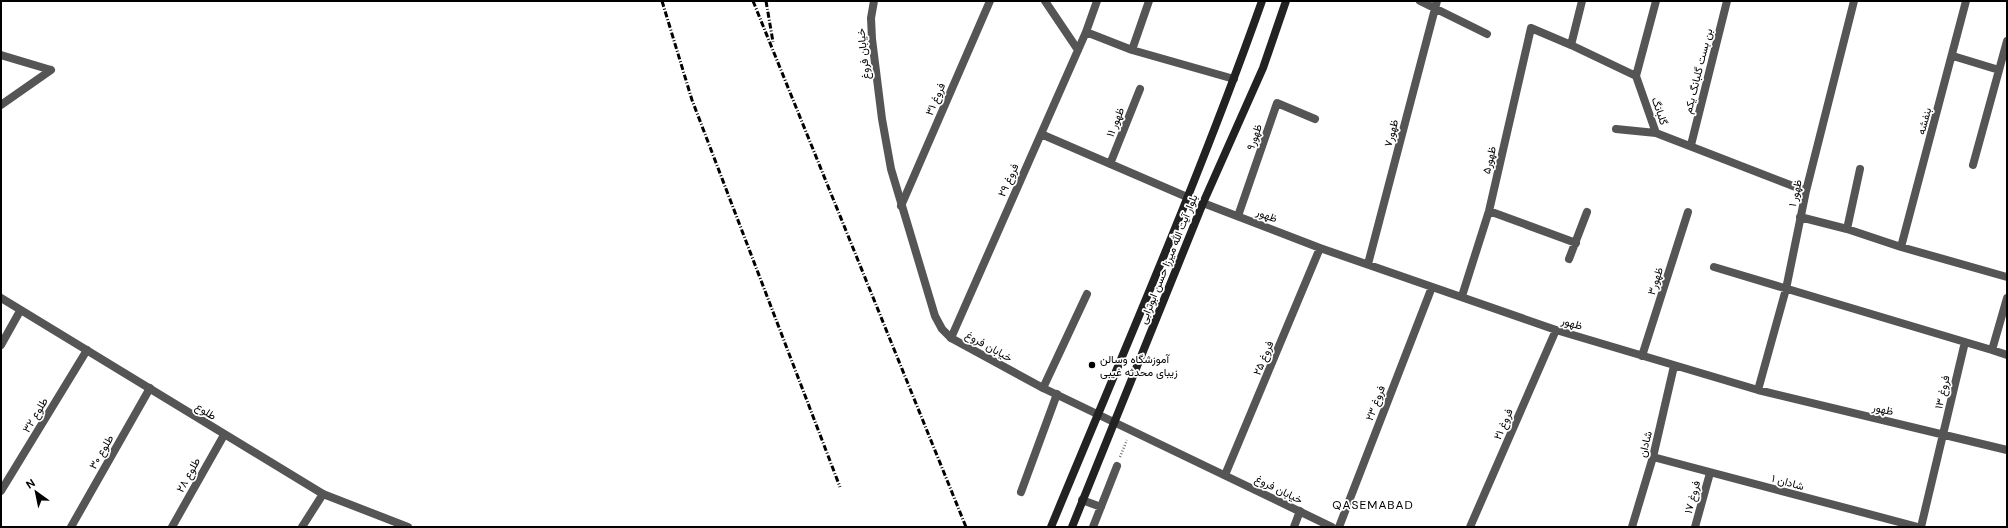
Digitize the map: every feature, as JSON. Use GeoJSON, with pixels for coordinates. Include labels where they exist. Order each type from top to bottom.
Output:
{"type":"FeatureCollection","features":[{"type":"Feature","properties":{"kind":"main road","name":"بلوار آیت الله میرزا حسن ابوترابی"},"geometry":{"type":"LineString","coordinates":[[1051,527],[1187,197],[1234,79],[1262,1]]}},
{"type":"Feature","properties":{"kind":"main road","name":"بلوار آیت الله میرزا حسن ابوترابی"},"geometry":{"type":"LineString","coordinates":[[1072,527],[1203,203],[1263,68],[1286,1]]}},
{"type":"Feature","properties":{"kind":"street","name":"خیابان فروغ"},"geometry":{"type":"LineString","coordinates":[[874,1],[871,18],[872,39],[882,119],[891,168],[901,206],[935,316],[942,329],[951,338],[1043,388],[1332,527]]}},
{"type":"Feature","properties":{"kind":"street","name":"فروغ ۳۱"},"geometry":{"type":"LineString","coordinates":[[901,206],[990,1]]}},
{"type":"Feature","properties":{"kind":"street"},"geometry":{"type":"LineString","coordinates":[[1044,1],[1078,50]]}},
{"type":"Feature","properties":{"kind":"street","name":"فروغ ۲۹"},"geometry":{"type":"LineString","coordinates":[[951,338],[1086,32],[1097,1]]}},
{"type":"Feature","properties":{"kind":"street"},"geometry":{"type":"LineString","coordinates":[[1132,50],[1149,1]]}},
{"type":"Feature","properties":{"kind":"street"},"geometry":{"type":"LineString","coordinates":[[1420,1],[1436,5],[1487,34]]}},
{"type":"Feature","properties":{"kind":"street"},"geometry":{"type":"LineString","coordinates":[[1582,1],[1571,45],[1636,76],[1656,1]]}},
{"type":"Feature","properties":{"kind":"street","name":"بن بست گلبانگ یکم"},"geometry":{"type":"LineString","coordinates":[[1691,145],[1727,1]]}},
{"type":"Feature","properties":{"kind":"street","name":"ظهور ۱"},"geometry":{"type":"LineString","coordinates":[[1758,390],[1786,289],[1806,191],[1854,1]]}},
{"type":"Feature","properties":{"kind":"street","name":"بنفشه"},"geometry":{"type":"LineString","coordinates":[[1901,247],[1953,56],[1966,1]]}},
{"type":"Feature","properties":{"kind":"street","name":"ظهور۷"},"geometry":{"type":"LineString","coordinates":[[1368,264],[1436,5]]}},
{"type":"Feature","properties":{"kind":"street","name":"ظهور۵"},"geometry":{"type":"LineString","coordinates":[[1462,296],[1489,211],[1531,28],[1571,45]]}},
{"type":"Feature","properties":{"kind":"street"},"geometry":{"type":"LineString","coordinates":[[1086,32],[1132,50],[1234,79]]}},
{"type":"Feature","properties":{"kind":"street"},"geometry":{"type":"LineString","coordinates":[[1973,165],[2007,41]]}},
{"type":"Feature","properties":{"kind":"street"},"geometry":{"type":"LineString","coordinates":[[1,55],[50,70],[1,105]]}},
{"type":"Feature","properties":{"kind":"street"},"geometry":{"type":"LineString","coordinates":[[1953,56],[1999,70]]}},
{"type":"Feature","properties":{"kind":"street","name":"گلبانگ"},"geometry":{"type":"LineString","coordinates":[[1636,76],[1656,133],[1691,145],[1806,191]]}},
{"type":"Feature","properties":{"kind":"street","name":"ظهور ۱۱"},"geometry":{"type":"LineString","coordinates":[[1110,164],[1140,89]]}},
{"type":"Feature","properties":{"kind":"street","name":"ظهور۹"},"geometry":{"type":"LineString","coordinates":[[1238,216],[1277,103],[1315,119]]}},
{"type":"Feature","properties":{"kind":"street"},"geometry":{"type":"LineString","coordinates":[[1616,129],[1656,133]]}},
{"type":"Feature","properties":{"kind":"street"},"geometry":{"type":"LineString","coordinates":[[1041,134],[1187,197]]}},
{"type":"Feature","properties":{"kind":"street"},"geometry":{"type":"LineString","coordinates":[[1847,229],[1860,168]]}},
{"type":"Feature","properties":{"kind":"street","name":"ظهور"},"geometry":{"type":"LineString","coordinates":[[1203,203],[1320,248],[1462,296],[1556,330],[1758,390],[2007,450]]}},
{"type":"Feature","properties":{"kind":"street"},"geometry":{"type":"LineString","coordinates":[[1489,211],[1576,242]]}},
{"type":"Feature","properties":{"kind":"street"},"geometry":{"type":"LineString","coordinates":[[1570,259],[1587,212]]}},
{"type":"Feature","properties":{"kind":"street","name":"ظهور۳"},"geometry":{"type":"LineString","coordinates":[[1642,356],[1688,212]]}},
{"type":"Feature","properties":{"kind":"street"},"geometry":{"type":"LineString","coordinates":[[1800,218],[1847,229],[1901,247],[2007,277]]}},
{"type":"Feature","properties":{"kind":"street","name":"فروغ ۲۵"},"geometry":{"type":"LineString","coordinates":[[1225,475],[1320,248]]}},
{"type":"Feature","properties":{"kind":"street"},"geometry":{"type":"LineString","coordinates":[[1714,267],[2007,355]]}},
{"type":"Feature","properties":{"kind":"street","name":"فروغ ۲۳"},"geometry":{"type":"LineString","coordinates":[[1339,527],[1432,287]]}},
{"type":"Feature","properties":{"kind":"street"},"geometry":{"type":"LineString","coordinates":[[1043,388],[1088,294]]}},
{"type":"Feature","properties":{"kind":"street","name":"طلوع"},"geometry":{"type":"LineString","coordinates":[[1,298],[20,311],[150,388],[323,494],[408,527]]}},
{"type":"Feature","properties":{"kind":"street"},"geometry":{"type":"LineString","coordinates":[[1992,350],[2007,298]]}},
{"type":"Feature","properties":{"kind":"street"},"geometry":{"type":"LineString","coordinates":[[1,345],[20,311]]}},
{"type":"Feature","properties":{"kind":"street","name":"فروغ ۲۱"},"geometry":{"type":"LineString","coordinates":[[1470,527],[1556,330]]}},
{"type":"Feature","properties":{"kind":"street","name":"فروغ ۱۳"},"geometry":{"type":"LineString","coordinates":[[1919,527],[1944,434],[1965,342]]}},
{"type":"Feature","properties":{"kind":"street","name":"طلوع ۳۲"},"geometry":{"type":"LineString","coordinates":[[1,491],[87,350]]}},
{"type":"Feature","properties":{"kind":"street","name":"شادان"},"geometry":{"type":"LineString","coordinates":[[1632,527],[1653,457],[1674,366]]}},
{"type":"Feature","properties":{"kind":"street","name":"طلوع ۳۰"},"geometry":{"type":"LineString","coordinates":[[71,527],[150,388]]}},
{"type":"Feature","properties":{"kind":"street"},"geometry":{"type":"LineString","coordinates":[[1021,492],[1057,394]]}},
{"type":"Feature","properties":{"kind":"street","name":"طلوع ۲۸"},"geometry":{"type":"LineString","coordinates":[[172,527],[224,434]]}},
{"type":"Feature","properties":{"kind":"street","name":"شادان ۱"},"geometry":{"type":"LineString","coordinates":[[1653,457],[1919,527]]}},
{"type":"Feature","properties":{"kind":"street"},"geometry":{"type":"LineString","coordinates":[[1093,527],[1117,466]]}},
{"type":"Feature","properties":{"kind":"street","name":"فروغ ۱۷"},"geometry":{"type":"LineString","coordinates":[[1696,527],[1710,473]]}},
{"type":"Feature","properties":{"kind":"street"},"geometry":{"type":"LineString","coordinates":[[302,527],[323,494]]}},
{"type":"Feature","properties":{"kind":"street"},"geometry":{"type":"LineString","coordinates":[[1082,500],[1101,507]]}},
{"type":"Feature","properties":{"kind":"street"},"geometry":{"type":"LineString","coordinates":[[1294,527],[1300,511]]}},
{"type":"Feature","properties":{"kind":"path"},"geometry":{"type":"LineString","coordinates":[[1117,466],[1131,430]]}},
{"type":"Feature","properties":{"kind":"railway"},"geometry":{"type":"LineString","coordinates":[[662,1],[692,100],[840,487]]}},
{"type":"Feature","properties":{"kind":"railway"},"geometry":{"type":"LineString","coordinates":[[753,1],[966,527]]}},
{"type":"Feature","properties":{"kind":"railway"},"geometry":{"type":"LineString","coordinates":[[766,1],[773,42]]}},
{"type":"Feature","properties":{"kind":"place","name":"آموزشگاه وسالن زیبای محدثه غیبی"},"geometry":{"type":"Point","coordinates":[1092,365]}},
{"type":"Feature","properties":{"kind":"district","name":"QASEMABAD"},"geometry":{"type":"Point","coordinates":[1373,505]}}]}
